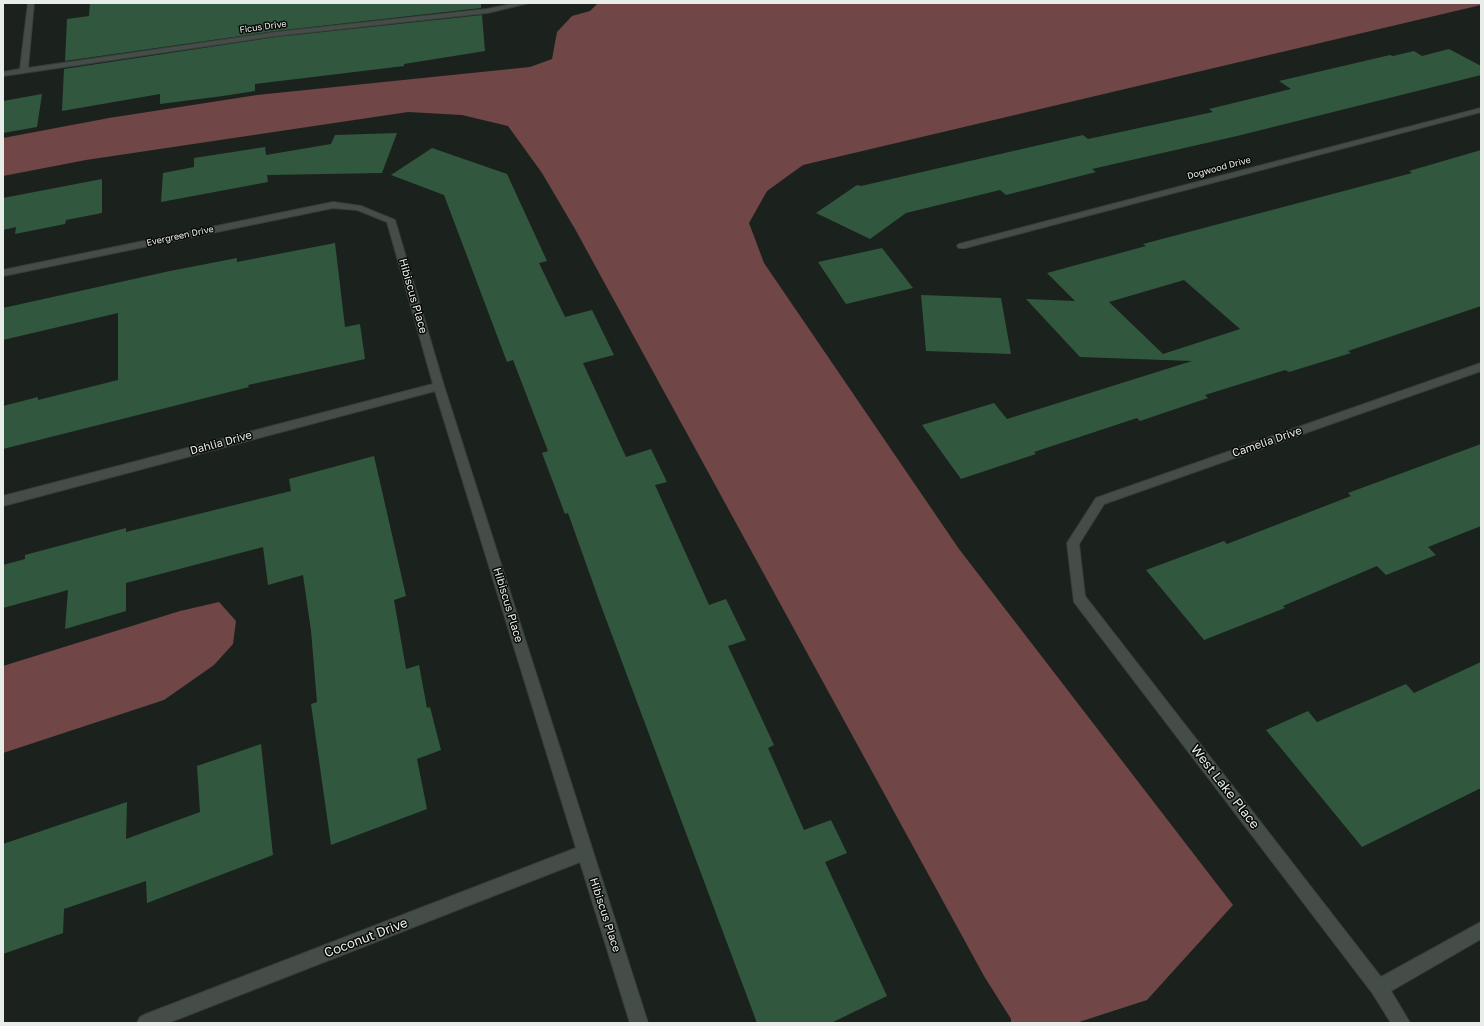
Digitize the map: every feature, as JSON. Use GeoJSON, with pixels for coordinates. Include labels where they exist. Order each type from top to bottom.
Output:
{"type":"FeatureCollection","features":[{"type":"Feature","properties":{"kind":"street"},"geometry":{"type":"LineString","coordinates":[[24,70],[31,3]]}},
{"type":"Feature","properties":{"kind":"street","name":"Ficus Drive"},"geometry":{"type":"LineString","coordinates":[[3,74],[276,34],[487,11],[526,3]]}},
{"type":"Feature","properties":{"kind":"street","name":"Dogwood Drive"},"geometry":{"type":"LineString","coordinates":[[962,246],[1481,110]]}},
{"type":"Feature","properties":{"kind":"street","name":"Evergreen Drive"},"geometry":{"type":"LineString","coordinates":[[3,272],[333,205],[358,208]]}},
{"type":"Feature","properties":{"kind":"street","name":"Hibiscus Place"},"geometry":{"type":"LineString","coordinates":[[358,208],[391,220],[439,386],[639,1023]]}},
{"type":"Feature","properties":{"kind":"street","name":"Camelia Drive"},"geometry":{"type":"LineString","coordinates":[[1073,543],[1100,502],[1481,367]]}},
{"type":"Feature","properties":{"kind":"street","name":"Dahlia Drive"},"geometry":{"type":"LineString","coordinates":[[3,501],[439,386]]}},
{"type":"Feature","properties":{"kind":"street","name":"West Lake Place"},"geometry":{"type":"LineString","coordinates":[[1073,543],[1079,598],[1379,988],[1401,1023]]}},
{"type":"Feature","properties":{"kind":"street","name":"Coconut Drive"},"geometry":{"type":"LineString","coordinates":[[146,1023],[585,852]]}},
{"type":"Feature","properties":{"kind":"street"},"geometry":{"type":"LineString","coordinates":[[1379,988],[1481,930]]}},
{"type":"Feature","properties":{"kind":"shaded area"},"geometry":{"type":"Polygon","coordinates":[[[598,3],[1481,3],[1481,5],[803,165],[767,191],[749,223],[764,263],[959,549],[1233,905],[1147,1000],[1076,1023],[1011,1023],[1011,1019],[984,976],[575,229],[542,173],[508,126],[462,115],[408,112],[86,160],[3,176],[3,138],[109,118],[257,95],[530,67],[552,59],[557,32],[572,16],[590,11],[598,3]]]}},
{"type":"Feature","properties":{"kind":"shaded area"},"geometry":{"type":"Polygon","coordinates":[[[219,602],[236,621],[233,644],[214,665],[164,700],[3,753],[3,666],[180,611],[219,602]]]}},
{"type":"Feature","properties":{"kind":"building"},"geometry":{"type":"Polygon","coordinates":[[[90,3],[481,3],[481,8],[276,31],[65,61],[67,19],[89,16],[90,3]]]}},
{"type":"Feature","properties":{"kind":"building"},"geometry":{"type":"Polygon","coordinates":[[[482,15],[485,51],[404,64],[404,66],[255,84],[255,91],[223,96],[160,104],[160,94],[62,111],[64,69],[276,37],[482,15]]]}},
{"type":"Feature","properties":{"kind":"building"},"geometry":{"type":"Polygon","coordinates":[[[1449,49],[1481,66],[1481,75],[1237,136],[1092,169],[1096,172],[1006,195],[1000,190],[906,213],[870,239],[816,213],[857,185],[861,186],[1083,135],[1088,139],[1213,112],[1209,109],[1291,89],[1279,81],[1390,55],[1393,56],[1414,51],[1422,56],[1449,49]]]}},
{"type":"Feature","properties":{"kind":"building"},"geometry":{"type":"Polygon","coordinates":[[[42,94],[37,127],[3,133],[3,101],[42,94]]]}},
{"type":"Feature","properties":{"kind":"building"},"geometry":{"type":"Polygon","coordinates":[[[397,133],[382,173],[267,175],[268,182],[161,202],[163,173],[194,167],[194,158],[265,147],[266,155],[331,144],[335,135],[397,133]]]}},
{"type":"Feature","properties":{"kind":"building"},"geometry":{"type":"Polygon","coordinates":[[[432,148],[507,174],[547,261],[539,263],[565,317],[592,310],[614,355],[583,363],[626,457],[651,449],[667,482],[655,485],[709,605],[726,599],[746,640],[728,646],[774,745],[768,748],[804,830],[831,820],[847,853],[825,862],[887,996],[831,1023],[757,1023],[600,603],[568,513],[565,514],[542,453],[548,451],[513,360],[507,362],[444,195],[391,175],[432,148]]]}},
{"type":"Feature","properties":{"kind":"building"},"geometry":{"type":"Polygon","coordinates":[[[1481,150],[1481,306],[1348,351],[1351,353],[1289,372],[1285,370],[1205,395],[1208,398],[1140,421],[1137,418],[1034,452],[1036,454],[961,479],[922,425],[994,403],[1007,419],[1192,361],[1080,357],[1026,299],[1075,301],[1047,273],[1146,246],[1143,244],[1412,173],[1409,171],[1481,150]],[[1184,280],[1109,302],[1163,354],[1240,329],[1184,280]]]}},
{"type":"Feature","properties":{"kind":"building"},"geometry":{"type":"Polygon","coordinates":[[[102,179],[102,213],[66,220],[65,224],[15,234],[16,227],[3,230],[3,198],[102,179]]]}},
{"type":"Feature","properties":{"kind":"building"},"geometry":{"type":"Polygon","coordinates":[[[335,243],[345,327],[360,324],[365,359],[248,385],[249,387],[3,449],[3,406],[38,397],[38,400],[118,380],[118,313],[3,340],[3,308],[170,271],[237,258],[237,262],[335,243]]]}},
{"type":"Feature","properties":{"kind":"building"},"geometry":{"type":"Polygon","coordinates":[[[882,248],[913,288],[846,304],[818,262],[882,248]]]}},
{"type":"Feature","properties":{"kind":"building"},"geometry":{"type":"Polygon","coordinates":[[[921,295],[1001,298],[1011,354],[926,351],[921,295]]]}},
{"type":"Feature","properties":{"kind":"building"},"geometry":{"type":"Polygon","coordinates":[[[1481,444],[1481,526],[1428,547],[1436,555],[1386,575],[1377,566],[1283,606],[1285,608],[1204,640],[1146,570],[1224,541],[1227,544],[1351,496],[1348,493],[1481,444]]]}},
{"type":"Feature","properties":{"kind":"building"},"geometry":{"type":"Polygon","coordinates":[[[374,456],[406,596],[394,600],[406,669],[419,665],[427,708],[430,707],[441,750],[417,759],[427,809],[331,845],[311,704],[317,702],[311,631],[303,575],[268,585],[263,547],[126,583],[126,611],[65,629],[68,590],[3,608],[3,565],[25,559],[25,555],[126,528],[126,532],[291,491],[289,479],[374,456]]]}},
{"type":"Feature","properties":{"kind":"building"},"geometry":{"type":"Polygon","coordinates":[[[1481,662],[1481,788],[1362,847],[1266,730],[1308,711],[1317,722],[1406,684],[1414,693],[1481,662]]]}},
{"type":"Feature","properties":{"kind":"building"},"geometry":{"type":"Polygon","coordinates":[[[261,744],[273,855],[147,903],[146,881],[64,909],[63,933],[3,954],[3,844],[127,802],[126,839],[200,812],[197,766],[261,744]]]}}]}
